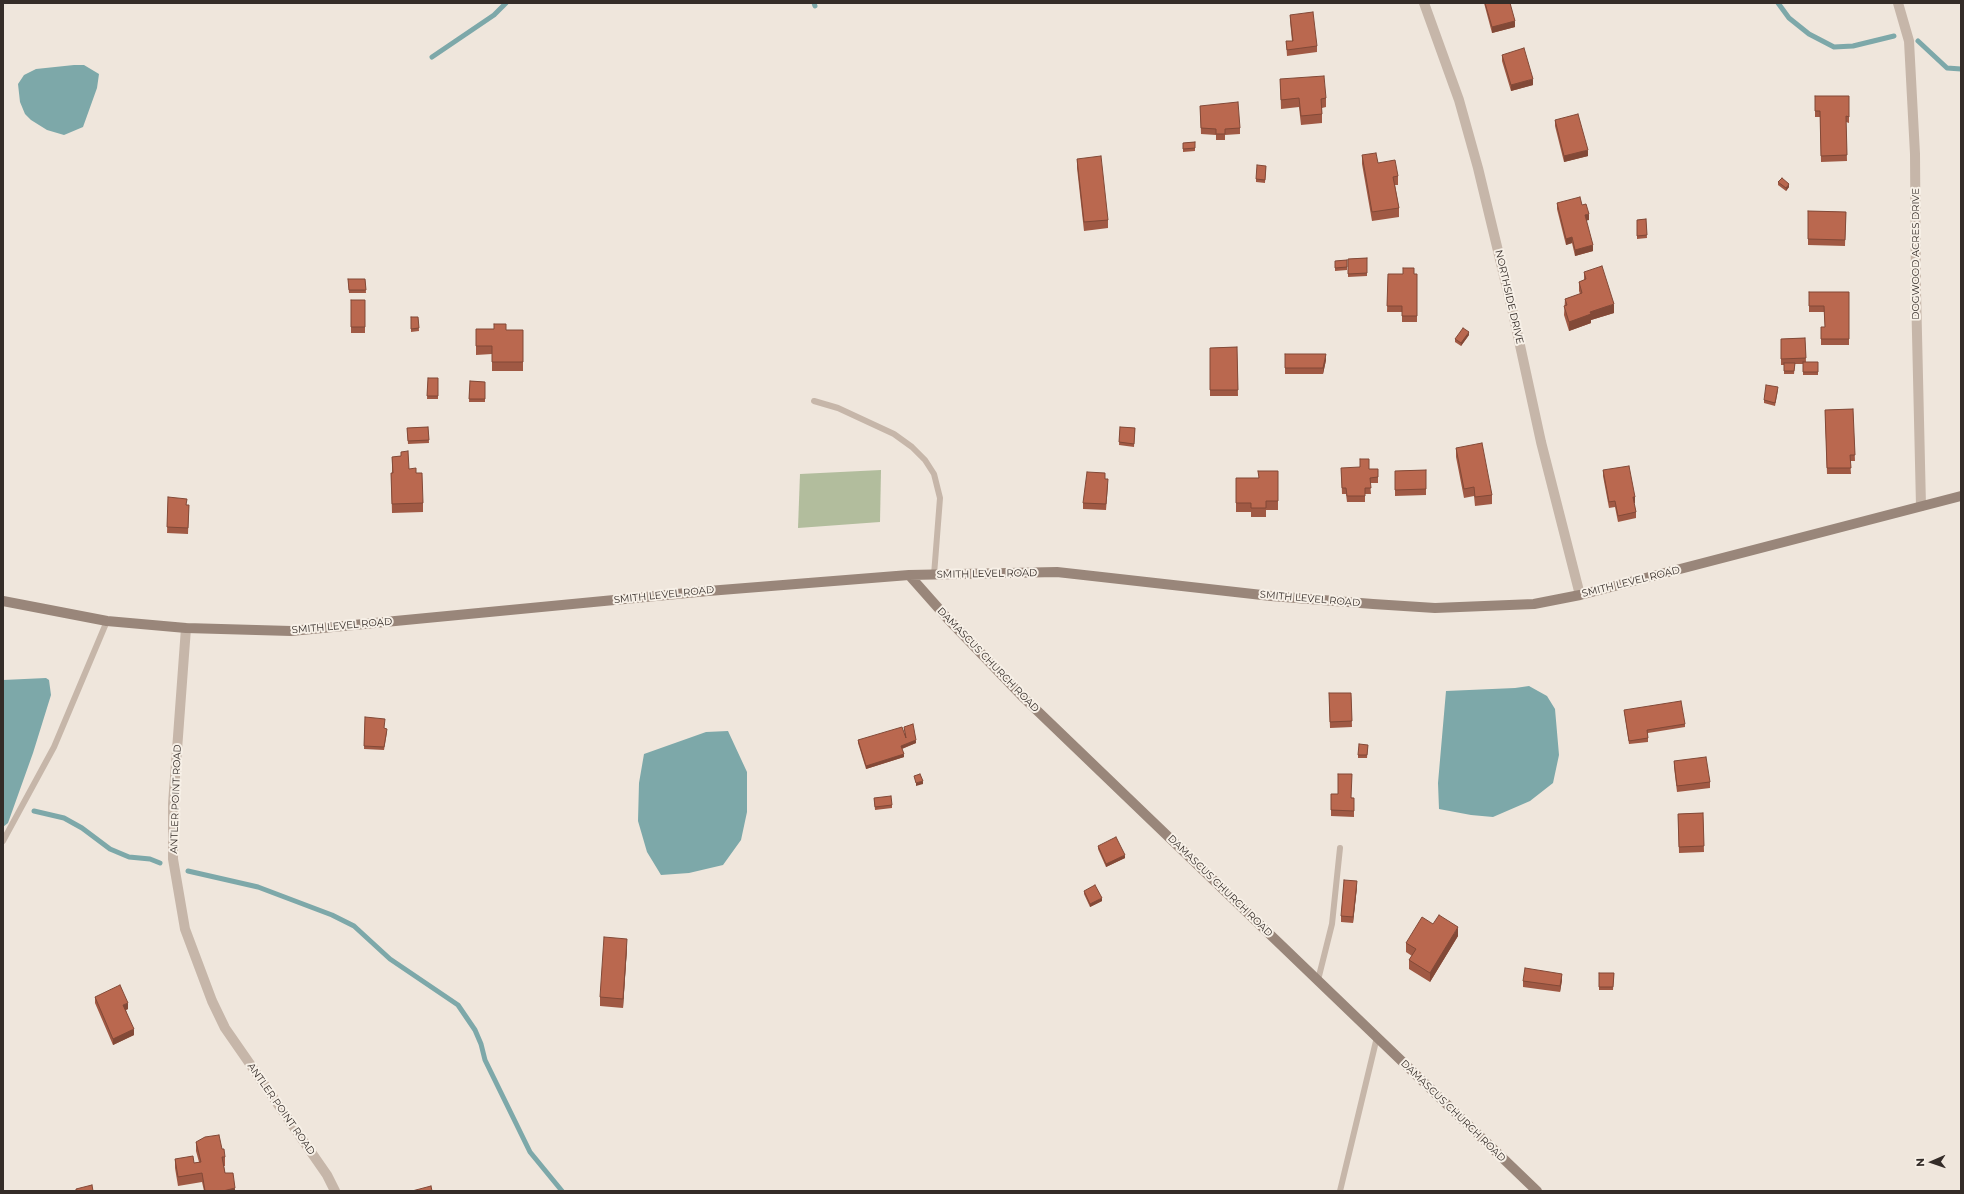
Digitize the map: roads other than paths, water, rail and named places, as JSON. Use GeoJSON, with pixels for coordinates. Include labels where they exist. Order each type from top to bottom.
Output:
{"type":"FeatureCollection","features":[{"type":"Feature","properties":{"kind":"main road","name":"SMITH LEVEL ROAD"},"geometry":{"type":"LineString","coordinates":[[3,601],[107,621],[186,628],[298,630],[708,591],[909,575],[1057,572],[1271,596],[1434,608],[1534,604],[1580,595],[1961,496]]}},
{"type":"Feature","properties":{"kind":"main road","name":"DAMASCUS CHURCH ROAD"},"geometry":{"type":"LineString","coordinates":[[909,575],[948,619],[1024,698],[1537,1191]]}},
{"type":"Feature","properties":{"kind":"street","name":"NORTHSIDE DRIVE"},"geometry":{"type":"LineString","coordinates":[[1424,3],[1459,100],[1478,168],[1513,313],[1541,442],[1580,595]]}},
{"type":"Feature","properties":{"kind":"street","name":"DOGWOOD ACRES DRIVE"},"geometry":{"type":"LineString","coordinates":[[1898,3],[1908,41],[1916,154],[1916,291],[1922,506]]}},
{"type":"Feature","properties":{"kind":"street","name":"ANTLER POINT ROAD"},"geometry":{"type":"LineString","coordinates":[[186,628],[173,804],[173,859],[186,929],[212,1001],[225,1028],[327,1175],[335,1191]]}},
{"type":"Feature","properties":{"kind":"lane"},"geometry":{"type":"LineString","coordinates":[[814,401],[838,408],[894,434],[912,447],[925,460],[934,474],[940,498],[934,575]]}},
{"type":"Feature","properties":{"kind":"lane"},"geometry":{"type":"LineString","coordinates":[[3,841],[54,747],[107,621]]}},
{"type":"Feature","properties":{"kind":"lane"},"geometry":{"type":"LineString","coordinates":[[1318,980],[1332,924],[1340,848]]}},
{"type":"Feature","properties":{"kind":"lane"},"geometry":{"type":"LineString","coordinates":[[1340,1191],[1377,1037]]}},
{"type":"Feature","properties":{"kind":"water"},"geometry":{"type":"Polygon","coordinates":[[[84,65],[99,74],[97,88],[83,127],[64,135],[47,130],[31,120],[25,114],[20,102],[18,84],[24,75],[36,69],[84,65]]]}},
{"type":"Feature","properties":{"kind":"water"},"geometry":{"type":"Polygon","coordinates":[[[46,678],[49,680],[51,695],[33,753],[8,823],[3,827],[3,680],[46,678]]]}},
{"type":"Feature","properties":{"kind":"water"},"geometry":{"type":"Polygon","coordinates":[[[1529,686],[1547,696],[1555,709],[1559,755],[1553,783],[1530,801],[1493,817],[1471,815],[1439,809],[1438,783],[1446,691],[1529,686]]]}},
{"type":"Feature","properties":{"kind":"water"},"geometry":{"type":"Polygon","coordinates":[[[728,731],[747,772],[747,812],[741,840],[723,865],[689,873],[661,875],[647,852],[638,821],[639,783],[644,754],[706,732],[728,731]]]}},
{"type":"Feature","properties":{"kind":"waterway"},"geometry":{"type":"LineString","coordinates":[[432,57],[494,15],[506,3]]}},
{"type":"Feature","properties":{"kind":"waterway"},"geometry":{"type":"LineString","coordinates":[[1778,3],[1789,18],[1809,34],[1834,47],[1853,46],[1894,36]]}},
{"type":"Feature","properties":{"kind":"waterway"},"geometry":{"type":"LineString","coordinates":[[1918,41],[1947,68],[1961,69]]}},
{"type":"Feature","properties":{"kind":"waterway"},"geometry":{"type":"LineString","coordinates":[[34,811],[64,818],[82,828],[110,849],[129,857],[150,859],[160,863]]}},
{"type":"Feature","properties":{"kind":"waterway"},"geometry":{"type":"LineString","coordinates":[[188,871],[258,887],[332,915],[354,926],[390,959],[458,1005],[475,1030],[481,1044],[485,1060],[530,1152],[562,1191]]}}]}
